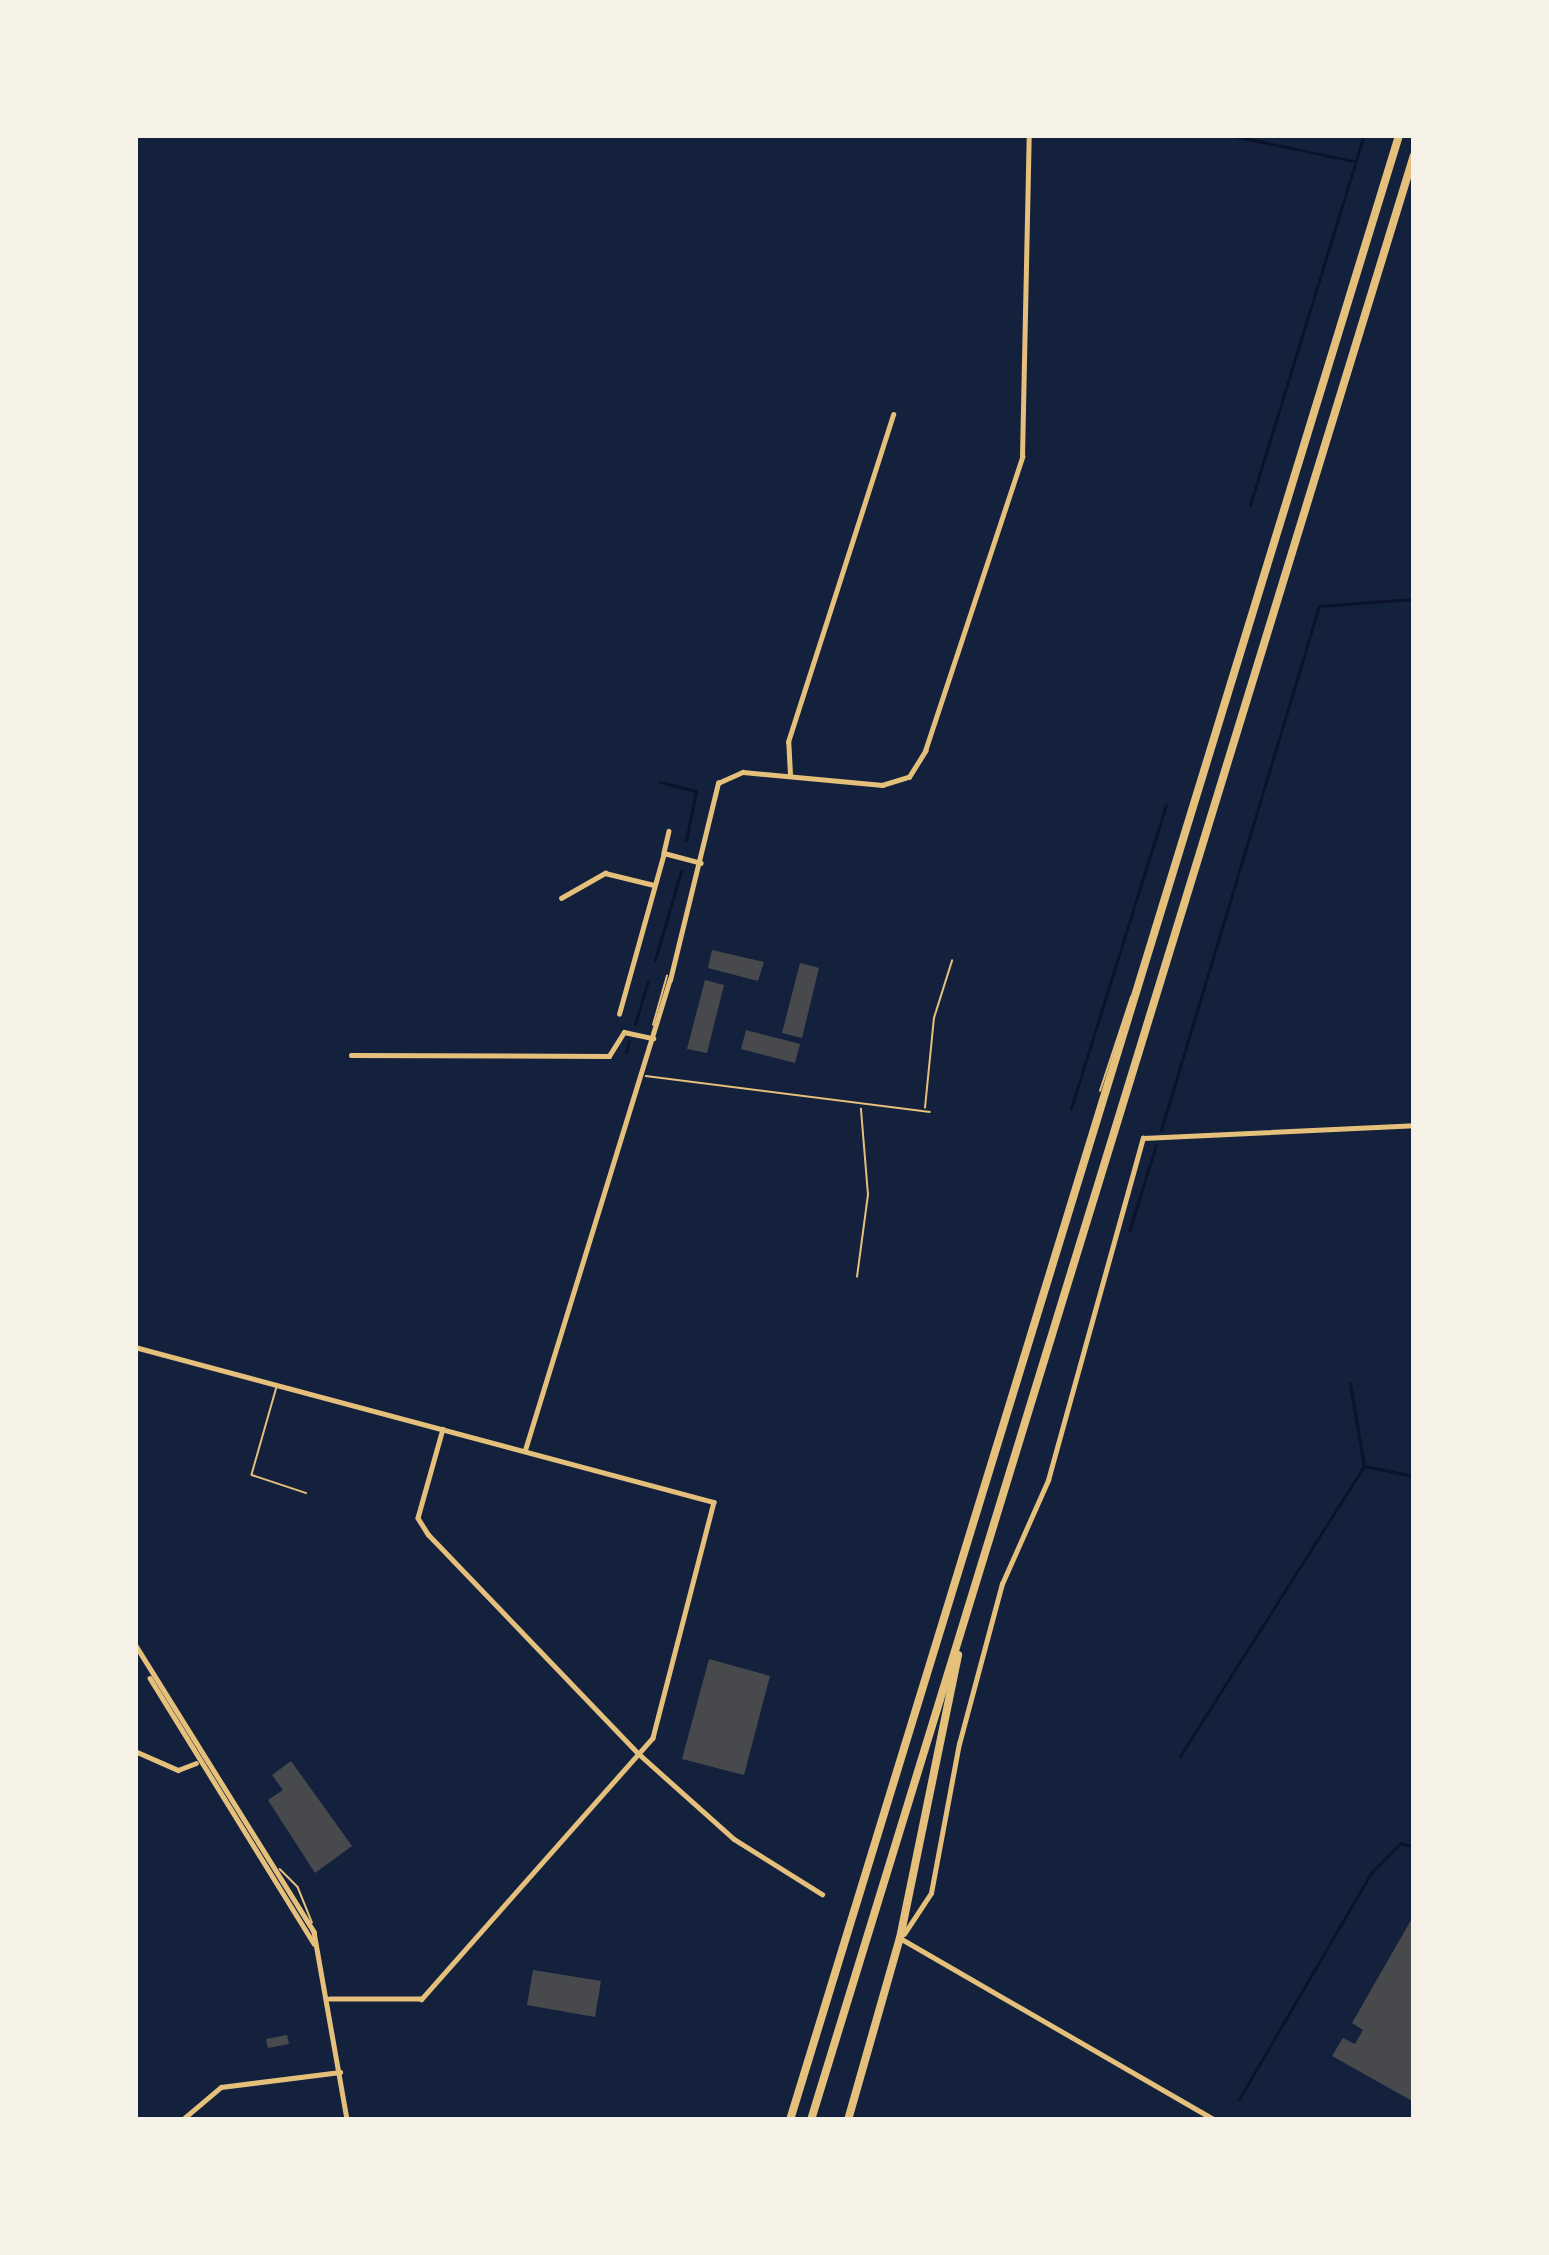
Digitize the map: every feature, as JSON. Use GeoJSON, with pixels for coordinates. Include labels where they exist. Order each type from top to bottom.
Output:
{"type":"FeatureCollection","features":[{"type":"Feature","properties":{"kind":"highway"},"geometry":{"type":"LineString","coordinates":[[788,2120],[1399,135]]}},
{"type":"Feature","properties":{"kind":"highway"},"geometry":{"type":"LineString","coordinates":[[811,2120],[1414,155]]}},
{"type":"Feature","properties":{"kind":"highway"},"geometry":{"type":"LineString","coordinates":[[848,2120],[900,1938],[958,1641]]}},
{"type":"Feature","properties":{"kind":"street"},"geometry":{"type":"LineString","coordinates":[[525,1450],[674,969],[725,775],[882,784],[908,777],[925,751],[1022,457],[1029,135]]}},
{"type":"Feature","properties":{"kind":"street"},"geometry":{"type":"LineString","coordinates":[[790,776],[788,742],[893,414]]}},
{"type":"Feature","properties":{"kind":"street"},"geometry":{"type":"LineString","coordinates":[[619,1013],[670,831]]}},
{"type":"Feature","properties":{"kind":"street"},"geometry":{"type":"LineString","coordinates":[[664,853],[701,863]]}},
{"type":"Feature","properties":{"kind":"street"},"geometry":{"type":"LineString","coordinates":[[561,898],[605,873],[654,885]]}},
{"type":"Feature","properties":{"kind":"street"},"geometry":{"type":"LineString","coordinates":[[351,1055],[609,1056],[624,1032],[654,1034]]}},
{"type":"Feature","properties":{"kind":"street"},"geometry":{"type":"LineString","coordinates":[[1216,2120],[900,1938],[919,1922],[931,1893],[958,1744],[1002,1584],[1048,1480],[1143,1138],[1414,1125]]}},
{"type":"Feature","properties":{"kind":"street"},"geometry":{"type":"LineString","coordinates":[[135,1347],[714,1502],[653,1738],[422,1999],[330,1999]]}},
{"type":"Feature","properties":{"kind":"street"},"geometry":{"type":"LineString","coordinates":[[443,1429],[418,1518],[428,1534],[639,1754],[734,1839],[822,1894]]}},
{"type":"Feature","properties":{"kind":"street"},"geometry":{"type":"LineString","coordinates":[[135,1644],[196,1763],[316,1949]]}},
{"type":"Feature","properties":{"kind":"street"},"geometry":{"type":"LineString","coordinates":[[147,1668],[280,1869],[314,1932],[330,1999],[347,2120]]}},
{"type":"Feature","properties":{"kind":"street"},"geometry":{"type":"LineString","coordinates":[[135,1751],[178,1770],[196,1763]]}},
{"type":"Feature","properties":{"kind":"street"},"geometry":{"type":"LineString","coordinates":[[182,2120],[221,2087],[340,2072]]}},
{"type":"Feature","properties":{"kind":"lane"},"geometry":{"type":"LineString","coordinates":[[642,1075],[927,1112],[934,1018],[952,961]]}},
{"type":"Feature","properties":{"kind":"lane"},"geometry":{"type":"LineString","coordinates":[[857,1277],[868,1195],[861,1105]]}},
{"type":"Feature","properties":{"kind":"lane"},"geometry":{"type":"LineString","coordinates":[[278,1384],[252,1475],[306,1493]]}},
{"type":"Feature","properties":{"kind":"building"},"geometry":{"type":"Polygon","coordinates":[[[712,950],[764,962],[758,981],[708,968],[712,950]]]}},
{"type":"Feature","properties":{"kind":"building"},"geometry":{"type":"Polygon","coordinates":[[[800,963],[819,968],[802,1038],[782,1033],[800,963]]]}},
{"type":"Feature","properties":{"kind":"building"},"geometry":{"type":"Polygon","coordinates":[[[705,980],[724,985],[707,1053],[687,1049],[705,980]]]}},
{"type":"Feature","properties":{"kind":"building"},"geometry":{"type":"Polygon","coordinates":[[[746,1030],[800,1044],[795,1063],[741,1049],[746,1030]]]}},
{"type":"Feature","properties":{"kind":"building"},"geometry":{"type":"Polygon","coordinates":[[[709,1659],[770,1676],[744,1775],[682,1759],[709,1659]]]}},
{"type":"Feature","properties":{"kind":"building"},"geometry":{"type":"Polygon","coordinates":[[[291,1761],[352,1846],[315,1873],[268,1800],[283,1790],[272,1775],[291,1761]]]}},
{"type":"Feature","properties":{"kind":"building"},"geometry":{"type":"Polygon","coordinates":[[[1414,1915],[1414,2102],[1332,2056],[1343,2038],[1355,2044],[1363,2030],[1352,2023],[1414,1915]]]}},
{"type":"Feature","properties":{"kind":"building"},"geometry":{"type":"Polygon","coordinates":[[[533,1970],[601,1981],[595,2017],[527,2005],[533,1970]]]}},
{"type":"Feature","properties":{"kind":"building"},"geometry":{"type":"Polygon","coordinates":[[[287,2035],[289,2044],[268,2048],[266,2039],[287,2035]]]}},
{"type":"Feature","properties":{"kind":"waterway"},"geometry":{"type":"LineString","coordinates":[[1229,135],[1353,161]]}},
{"type":"Feature","properties":{"kind":"waterway"},"geometry":{"type":"LineString","coordinates":[[1250,505],[1364,135]]}},
{"type":"Feature","properties":{"kind":"waterway"},"geometry":{"type":"LineString","coordinates":[[1161,1130],[1319,606],[1414,599]]}},
{"type":"Feature","properties":{"kind":"waterway"},"geometry":{"type":"LineString","coordinates":[[660,782],[696,791],[686,840]]}},
{"type":"Feature","properties":{"kind":"waterway"},"geometry":{"type":"LineString","coordinates":[[1071,1108],[1166,804]]}},
{"type":"Feature","properties":{"kind":"waterway"},"geometry":{"type":"LineString","coordinates":[[655,960],[681,871]]}},
{"type":"Feature","properties":{"kind":"waterway"},"geometry":{"type":"LineString","coordinates":[[635,1024],[648,981]]}},
{"type":"Feature","properties":{"kind":"waterway"},"geometry":{"type":"LineString","coordinates":[[626,1052],[629,1041]]}},
{"type":"Feature","properties":{"kind":"waterway"},"geometry":{"type":"LineString","coordinates":[[1129,1231],[1156,1145]]}},
{"type":"Feature","properties":{"kind":"waterway"},"geometry":{"type":"LineString","coordinates":[[1180,1756],[1364,1466],[1350,1383]]}},
{"type":"Feature","properties":{"kind":"waterway"},"geometry":{"type":"LineString","coordinates":[[1364,1466],[1414,1476]]}},
{"type":"Feature","properties":{"kind":"waterway"},"geometry":{"type":"LineString","coordinates":[[1239,2099],[1371,1873],[1401,1843],[1414,1847]]}}]}
